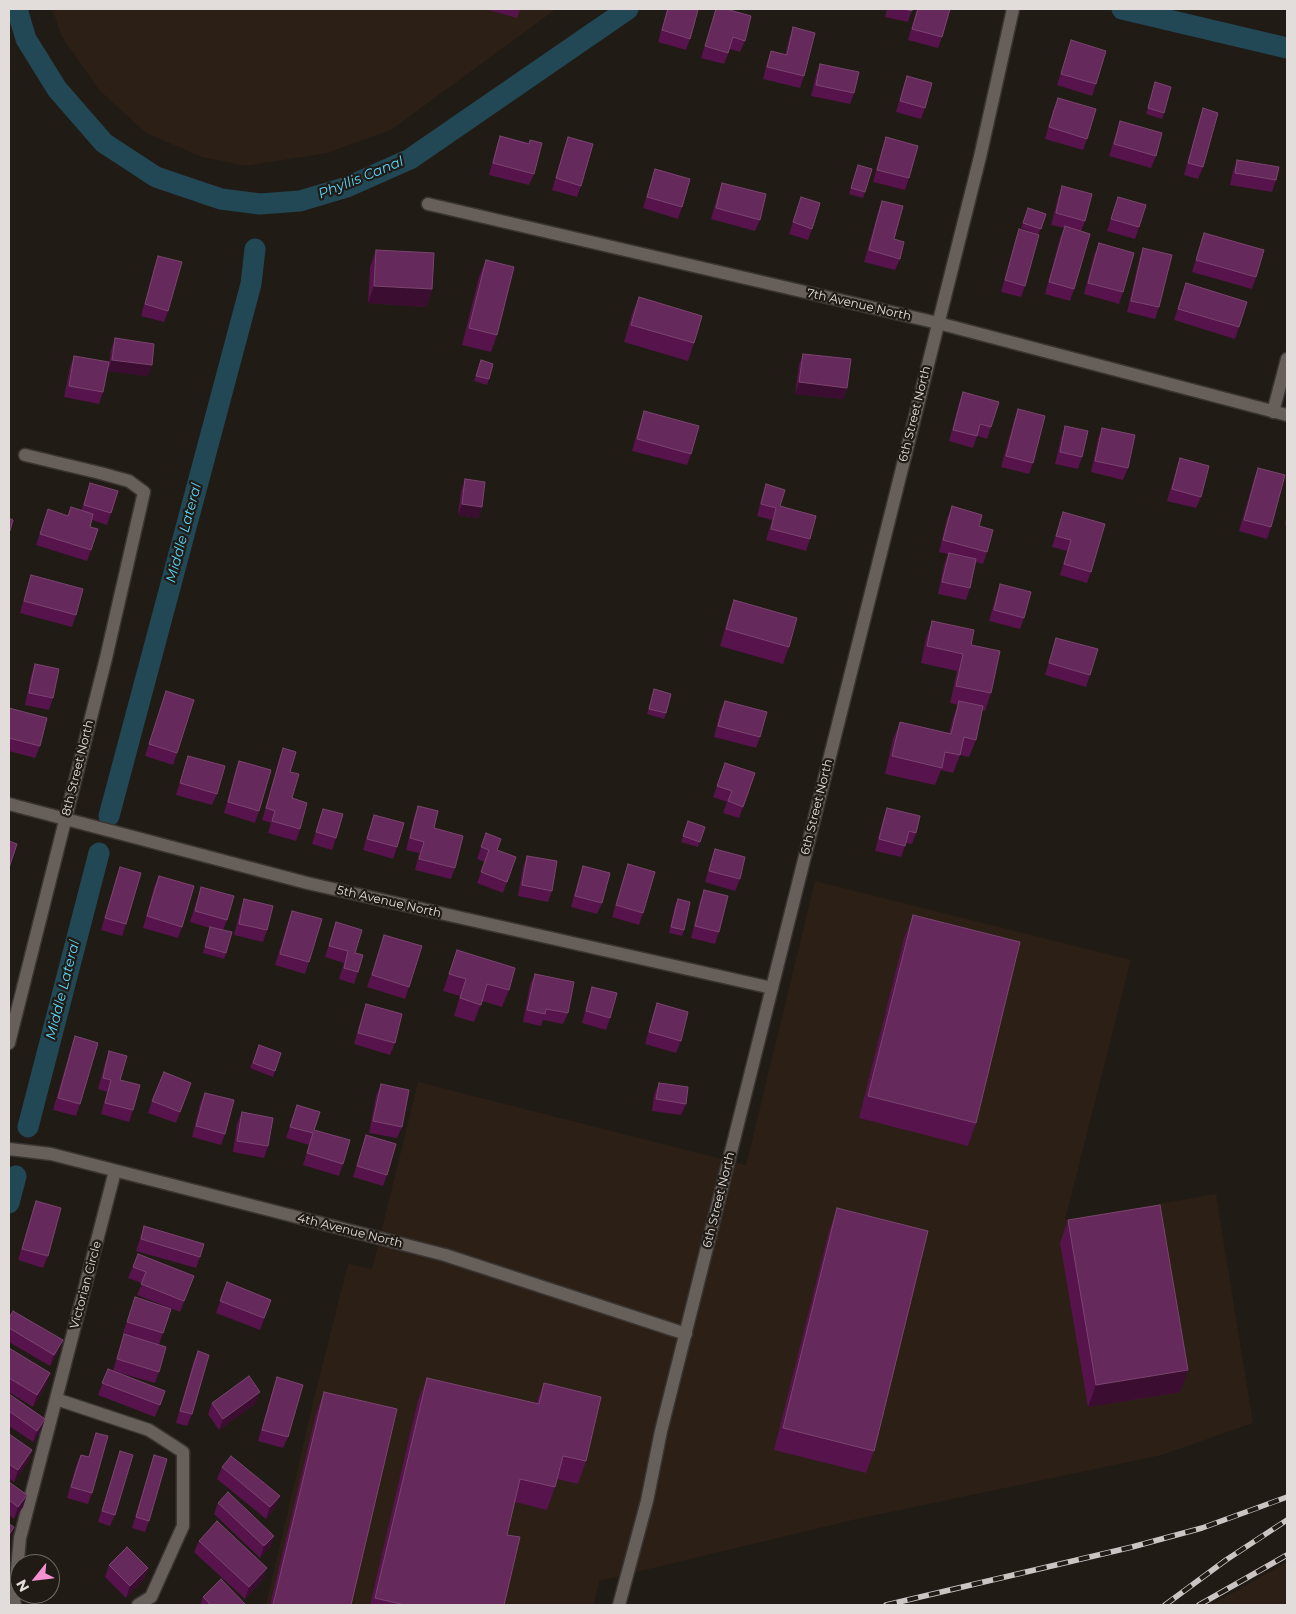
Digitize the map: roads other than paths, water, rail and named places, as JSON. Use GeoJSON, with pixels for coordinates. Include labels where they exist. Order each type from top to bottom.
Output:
{"type":"FeatureCollection","features":[{"type":"Feature","properties":{"kind":"street","name":"6th Street North"},"geometry":{"type":"LineString","coordinates":[[619,1605],[647,1501],[661,1431],[980,157],[1013,9]]}},
{"type":"Feature","properties":{"kind":"street","name":"7th Avenue North"},"geometry":{"type":"LineString","coordinates":[[428,204],[938,323],[1287,415]]}},
{"type":"Feature","properties":{"kind":"street"},"geometry":{"type":"LineString","coordinates":[[1273,412],[1287,360]]}},
{"type":"Feature","properties":{"kind":"street","name":"8th Street North"},"geometry":{"type":"LineString","coordinates":[[9,1043],[106,658],[144,492],[128,482],[100,472],[25,455]]}},
{"type":"Feature","properties":{"kind":"street","name":"5th Avenue North"},"geometry":{"type":"LineString","coordinates":[[9,804],[307,883],[772,988]]}},
{"type":"Feature","properties":{"kind":"street","name":"4th Avenue North"},"geometry":{"type":"LineString","coordinates":[[9,1149],[51,1154],[446,1255],[686,1334]]}},
{"type":"Feature","properties":{"kind":"street","name":"Victorian Circle"},"geometry":{"type":"LineString","coordinates":[[15,1605],[20,1538],[115,1171]]}},
{"type":"Feature","properties":{"kind":"street"},"geometry":{"type":"LineString","coordinates":[[56,1399],[149,1430],[183,1452],[183,1526],[151,1597],[138,1605]]}},
{"type":"Feature","properties":{"kind":"waterway","name":"Phyllis Canal"},"geometry":{"type":"LineString","coordinates":[[17,9],[26,39],[57,89],[104,143],[156,177],[221,199],[260,204],[300,201],[347,187],[410,159],[628,9]]}},
{"type":"Feature","properties":{"kind":"waterway","name":"Phyllis Canal"},"geometry":{"type":"LineString","coordinates":[[1122,9],[1287,48]]}},
{"type":"Feature","properties":{"kind":"waterway","name":"Middle Lateral"},"geometry":{"type":"LineString","coordinates":[[109,816],[251,284],[255,249]]}},
{"type":"Feature","properties":{"kind":"waterway","name":"Middle Lateral"},"geometry":{"type":"LineString","coordinates":[[28,1127],[99,853]]}},
{"type":"Feature","properties":{"kind":"waterway","name":"Middle Lateral"},"geometry":{"type":"LineString","coordinates":[[9,1203],[16,1176]]}},
{"type":"Feature","properties":{"kind":"railway"},"geometry":{"type":"LineString","coordinates":[[886,1605],[1132,1547],[1202,1528],[1287,1497]]}},
{"type":"Feature","properties":{"kind":"railway"},"geometry":{"type":"LineString","coordinates":[[1165,1605],[1226,1560],[1287,1520]]}},
{"type":"Feature","properties":{"kind":"railway"},"geometry":{"type":"LineString","coordinates":[[1199,1605],[1287,1555]]}}]}
